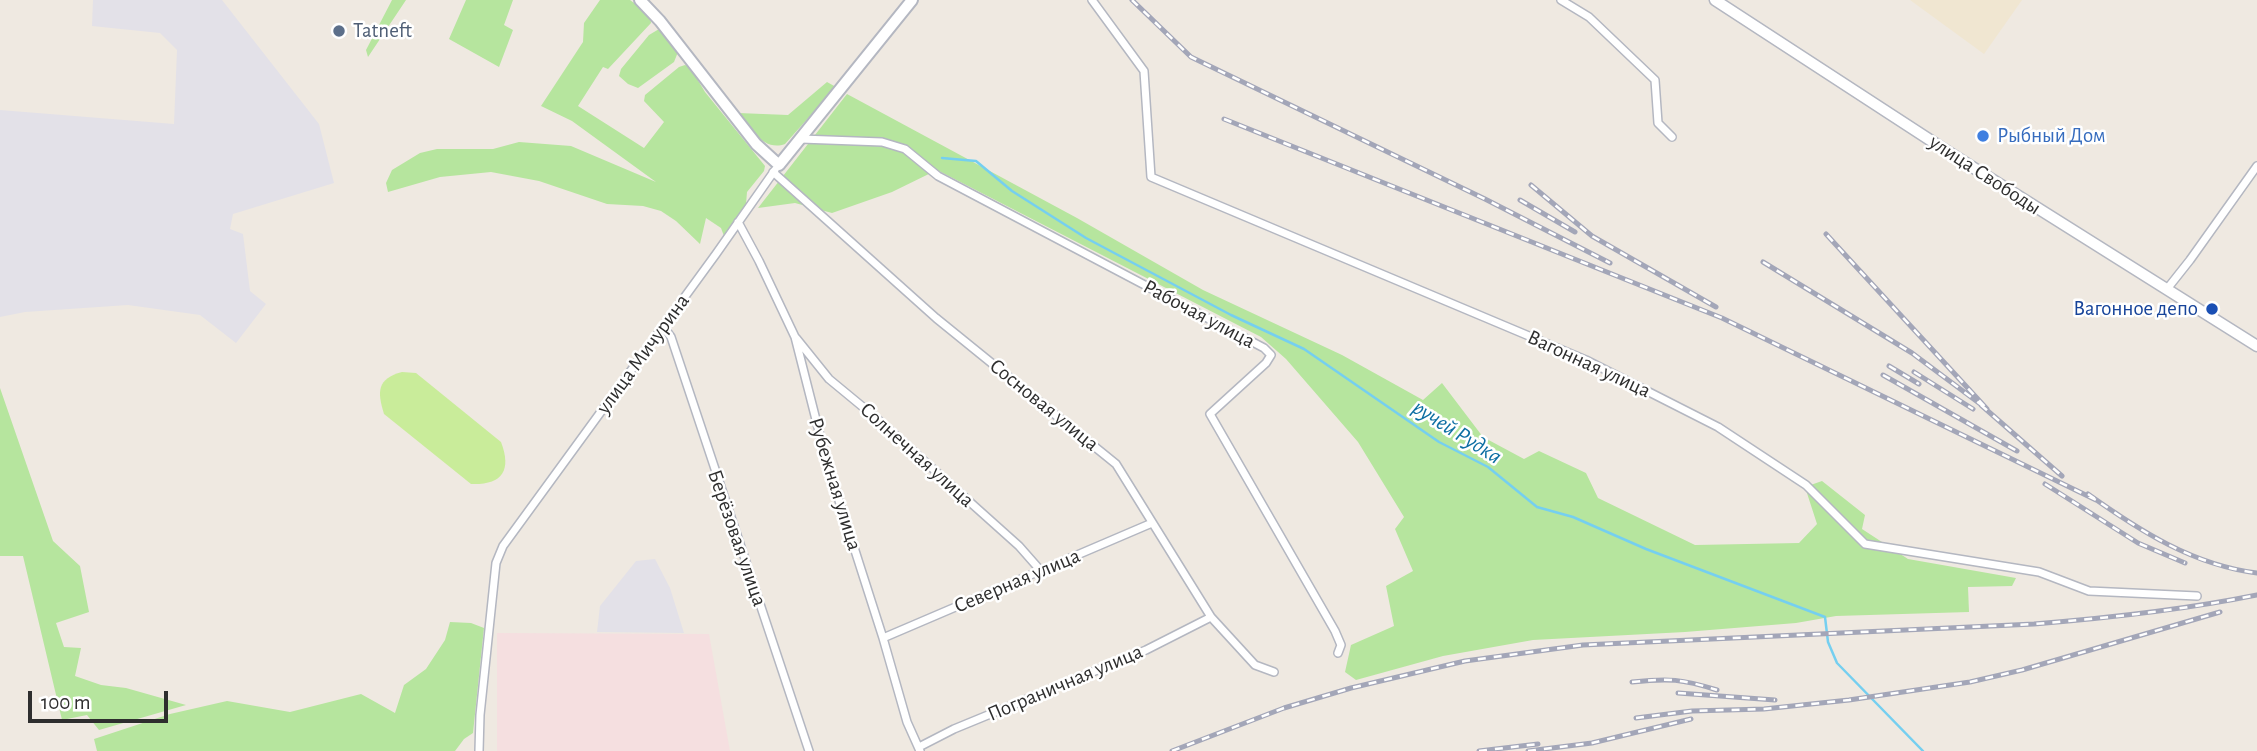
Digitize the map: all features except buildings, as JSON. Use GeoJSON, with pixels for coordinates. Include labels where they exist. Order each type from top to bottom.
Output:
{"type":"FeatureCollection","features":[{"type":"Feature","properties":{"kind":"main road"},"geometry":{"type":"LineString","coordinates":[[640,0],[667,30],[776,168]]}},
{"type":"Feature","properties":{"kind":"main road","name":"улица Мичурина"},"geometry":{"type":"LineString","coordinates":[[776,168],[912,0]]}},
{"type":"Feature","properties":{"kind":"street","name":"Вагонная улица"},"geometry":{"type":"LineString","coordinates":[[1092,0],[1144,71],[1151,177],[1586,359],[1718,427],[1806,485],[1865,544],[2039,572],[2089,591],[2197,596]]}},
{"type":"Feature","properties":{"kind":"street"},"geometry":{"type":"LineString","coordinates":[[1561,0],[1589,17],[1655,80],[1658,124],[1672,137]]}},
{"type":"Feature","properties":{"kind":"street","name":"улица Свободы"},"geometry":{"type":"LineString","coordinates":[[1715,0],[1950,153],[2257,346]]}},
{"type":"Feature","properties":{"kind":"street","name":"Рабочая улица"},"geometry":{"type":"LineString","coordinates":[[801,139],[882,142],[905,149],[938,176],[1264,348],[1271,355],[1266,363],[1210,414],[1335,631],[1341,646],[1338,653]]}},
{"type":"Feature","properties":{"kind":"street"},"geometry":{"type":"LineString","coordinates":[[2166,289],[2257,166]]}},
{"type":"Feature","properties":{"kind":"street","name":"улица Мичурина"},"geometry":{"type":"LineString","coordinates":[[479,751],[480,715],[496,563],[503,545],[776,168]]}},
{"type":"Feature","properties":{"kind":"street","name":"Сосновая улица"},"geometry":{"type":"LineString","coordinates":[[776,168],[936,318],[1116,464],[1211,617],[1255,665],[1274,672]]}},
{"type":"Feature","properties":{"kind":"street","name":"Рубежная улица"},"geometry":{"type":"LineString","coordinates":[[738,222],[760,261],[795,337],[827,463],[907,722],[920,749]]}},
{"type":"Feature","properties":{"kind":"street","name":"Берёзовая улица"},"geometry":{"type":"LineString","coordinates":[[663,326],[671,337],[809,751]]}},
{"type":"Feature","properties":{"kind":"street","name":"Солнечная улица"},"geometry":{"type":"LineString","coordinates":[[795,337],[829,379],[1019,546],[1041,571]]}},
{"type":"Feature","properties":{"kind":"street","name":"Северная улица"},"geometry":{"type":"LineString","coordinates":[[883,638],[1152,523]]}},
{"type":"Feature","properties":{"kind":"street","name":"Пограничная улица"},"geometry":{"type":"LineString","coordinates":[[920,749],[954,729],[1146,650],[1211,617]]}},
{"type":"Feature","properties":{"kind":"shaded area"},"geometry":{"type":"Polygon","coordinates":[[[93,0],[222,0],[319,124],[334,183],[233,214],[230,229],[243,234],[250,291],[266,304],[236,343],[200,315],[128,305],[25,312],[0,317],[0,110],[174,124],[177,50],[160,33],[92,26],[93,0]]]}},
{"type":"Feature","properties":{"kind":"shaded area"},"geometry":{"type":"Polygon","coordinates":[[[1910,0],[2022,0],[1984,54],[1910,0]]]}},
{"type":"Feature","properties":{"kind":"shaded area"},"geometry":{"type":"Polygon","coordinates":[[[655,559],[670,588],[684,633],[597,632],[600,606],[636,561],[655,559]]]}},
{"type":"Feature","properties":{"kind":"shaded area"},"geometry":{"type":"Polygon","coordinates":[[[497,633],[709,634],[730,751],[497,751],[497,633]]]}},
{"type":"Feature","properties":{"kind":"green space"},"geometry":{"type":"Polygon","coordinates":[[[392,0],[406,0],[368,57],[366,50],[392,0]]]}},
{"type":"Feature","properties":{"kind":"green space"},"geometry":{"type":"Polygon","coordinates":[[[466,0],[513,0],[504,25],[513,30],[499,67],[449,39],[466,0]]]}},
{"type":"Feature","properties":{"kind":"green space"},"geometry":{"type":"Polygon","coordinates":[[[600,0],[630,0],[650,15],[651,23],[608,69],[603,67],[578,106],[644,148],[664,122],[644,101],[645,95],[685,65],[690,67],[705,92],[765,166],[747,192],[746,204],[724,236],[721,228],[706,218],[700,244],[661,211],[643,206],[607,204],[539,181],[491,172],[440,177],[388,192],[386,183],[392,170],[420,153],[437,149],[493,149],[519,142],[571,146],[656,182],[572,121],[541,106],[583,42],[584,23],[600,0]]]}},
{"type":"Feature","properties":{"kind":"green space"},"geometry":{"type":"Polygon","coordinates":[[[659,29],[678,52],[674,62],[638,88],[628,84],[619,76],[621,69],[649,35],[659,29]]]}},
{"type":"Feature","properties":{"kind":"green space"},"geometry":{"type":"Polygon","coordinates":[[[827,82],[836,87],[785,144],[777,146],[764,142],[738,113],[788,115],[827,82]]]}},
{"type":"Feature","properties":{"kind":"green space"},"geometry":{"type":"Polygon","coordinates":[[[847,94],[1077,218],[1203,290],[1342,355],[1423,400],[1442,383],[1483,437],[1524,459],[1539,451],[1586,473],[1598,498],[1695,545],[1799,543],[1817,524],[1805,487],[1822,481],[1865,515],[1862,529],[1908,559],[2016,578],[2012,586],[1968,587],[1969,612],[1836,616],[1796,623],[1685,632],[1533,640],[1443,656],[1356,680],[1345,672],[1351,645],[1394,626],[1386,586],[1413,571],[1395,529],[1404,517],[1358,442],[1286,359],[1261,337],[937,170],[892,192],[832,213],[795,203],[758,208],[847,94]]]}},
{"type":"Feature","properties":{"kind":"green space"},"geometry":{"type":"Polygon","coordinates":[[[402,372],[416,373],[501,442],[505,468],[497,479],[471,484],[384,414],[380,399],[383,382],[402,372]]]}},
{"type":"Feature","properties":{"kind":"green space"},"geometry":{"type":"Polygon","coordinates":[[[0,388],[53,541],[80,566],[89,612],[56,623],[64,647],[81,648],[75,676],[101,685],[126,688],[186,705],[99,730],[87,715],[62,720],[23,556],[0,556],[0,388]]]}},
{"type":"Feature","properties":{"kind":"green space"},"geometry":{"type":"Polygon","coordinates":[[[450,622],[471,623],[484,628],[473,733],[464,739],[455,751],[97,751],[94,739],[170,714],[227,701],[290,712],[361,694],[395,713],[404,685],[426,669],[445,640],[450,622]]]}},
{"type":"Feature","properties":{"kind":"waterway","name":"ручей Рудка"},"geometry":{"type":"LineString","coordinates":[[942,158],[976,161],[1012,191],[1086,238],[1231,315],[1304,349],[1439,442],[1488,467],[1537,507],[1573,517],[1646,549],[1825,617],[1828,642],[1837,663],[1923,751]]}},
{"type":"Feature","properties":{"kind":"railway"},"geometry":{"type":"LineString","coordinates":[[1132,0],[1191,57],[1485,199],[1610,263]]}},
{"type":"Feature","properties":{"kind":"railway"},"geometry":{"type":"LineString","coordinates":[[1224,119],[1722,318],[2096,500]]}},
{"type":"Feature","properties":{"kind":"railway"},"geometry":{"type":"LineString","coordinates":[[1531,185],[1592,236],[1716,307]]}},
{"type":"Feature","properties":{"kind":"railway"},"geometry":{"type":"LineString","coordinates":[[1520,200],[1575,232]]}},
{"type":"Feature","properties":{"kind":"railway"},"geometry":{"type":"LineString","coordinates":[[1763,262],[1912,353],[1987,409],[1826,234]]}},
{"type":"Feature","properties":{"kind":"railway"},"geometry":{"type":"LineString","coordinates":[[1889,366],[1919,384]]}},
{"type":"Feature","properties":{"kind":"railway"},"geometry":{"type":"LineString","coordinates":[[1914,372],[1973,409]]}},
{"type":"Feature","properties":{"kind":"railway"},"geometry":{"type":"LineString","coordinates":[[1883,375],[2017,451]]}},
{"type":"Feature","properties":{"kind":"railway"},"geometry":{"type":"LineString","coordinates":[[1981,405],[2062,476]]}},
{"type":"Feature","properties":{"kind":"railway"},"geometry":{"type":"LineString","coordinates":[[2045,484],[2138,543],[2185,563]]}},
{"type":"Feature","properties":{"kind":"railway"},"geometry":{"type":"LineString","coordinates":[[2088,494],[2147,533],[2189,554],[2233,569],[2257,573]]}},
{"type":"Feature","properties":{"kind":"railway"},"geometry":{"type":"LineString","coordinates":[[1172,751],[1284,708],[1351,688],[1465,661],[1583,645],[2034,624],[2146,613],[2257,595]]}},
{"type":"Feature","properties":{"kind":"railway"},"geometry":{"type":"LineString","coordinates":[[1636,718],[1692,711],[1764,709],[1849,700],[1970,682],[2022,670],[2220,612]]}},
{"type":"Feature","properties":{"kind":"railway"},"geometry":{"type":"LineString","coordinates":[[1632,682],[1675,680],[1717,690]]}},
{"type":"Feature","properties":{"kind":"railway"},"geometry":{"type":"LineString","coordinates":[[1678,693],[1775,700]]}},
{"type":"Feature","properties":{"kind":"railway"},"geometry":{"type":"LineString","coordinates":[[1528,751],[1592,743],[1691,719]]}},
{"type":"Feature","properties":{"kind":"railway"},"geometry":{"type":"LineString","coordinates":[[1479,751],[1538,744]]}},
{"type":"Feature","properties":{"kind":"place","name":"Tatneft"},"geometry":{"type":"Point","coordinates":[339,31]}},
{"type":"Feature","properties":{"kind":"place","name":"Рыбный Дом"},"geometry":{"type":"Point","coordinates":[1983,136]}},
{"type":"Feature","properties":{"kind":"place","name":"Вагонное депо"},"geometry":{"type":"Point","coordinates":[2212,309]}}]}
